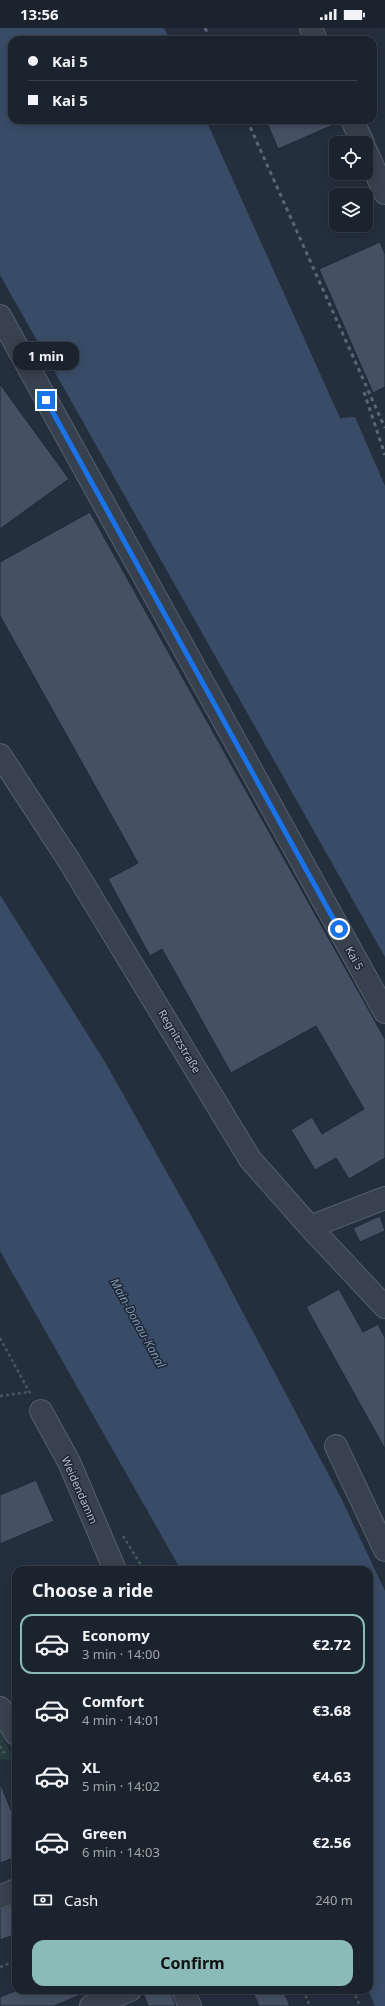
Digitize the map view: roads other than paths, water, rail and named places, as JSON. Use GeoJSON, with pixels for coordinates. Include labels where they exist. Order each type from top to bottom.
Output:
{"type":"FeatureCollection","features":[{"type":"Feature","properties":{"kind":"street"},"geometry":{"type":"LineString","coordinates":[[354,124],[360,136]]}},
{"type":"Feature","properties":{"kind":"street"},"geometry":{"type":"LineString","coordinates":[[373,166],[385,193]]}},
{"type":"Feature","properties":{"kind":"street","name":"Kai 5"},"geometry":{"type":"LineString","coordinates":[[0,316],[385,1012]]}},
{"type":"Feature","properties":{"kind":"street","name":"Regnitzstraße"},"geometry":{"type":"LineString","coordinates":[[0,755],[68,859],[250,1158],[310,1227],[385,1307]]}},
{"type":"Feature","properties":{"kind":"street"},"geometry":{"type":"LineString","coordinates":[[310,1227],[385,1198]]}},
{"type":"Feature","properties":{"kind":"street","name":"Weidendamm"},"geometry":{"type":"LineString","coordinates":[[41,1411],[69,1462],[113,1566]]}},
{"type":"Feature","properties":{"kind":"street"},"geometry":{"type":"LineString","coordinates":[[336,1446],[385,1550]]}},
{"type":"Feature","properties":{"kind":"street"},"geometry":{"type":"LineString","coordinates":[[0,1708],[12,1728]]}},
{"type":"Feature","properties":{"kind":"street"},"geometry":{"type":"LineString","coordinates":[[0,1897],[12,1892]]}},
{"type":"Feature","properties":{"kind":"street"},"geometry":{"type":"LineString","coordinates":[[90,2006],[120,1994]]}},
{"type":"Feature","properties":{"kind":"street"},"geometry":{"type":"LineString","coordinates":[[185,1994],[190,2006]]}},
{"type":"Feature","properties":{"kind":"water"},"geometry":{"type":"Polygon","coordinates":[[[0,28],[164,28],[168,36],[8,36],[8,124],[208,124],[340,418],[355,417],[385,486],[385,957],[0,275],[0,28]]]}},
{"type":"Feature","properties":{"kind":"water","name":"Main-Donau-Kanal"},"geometry":{"type":"Polygon","coordinates":[[[0,895],[105,1062],[202,1235],[342,1500],[385,1591],[385,2006],[375,2006],[370,1994],[373,1994],[373,1566],[179,1566],[0,1251],[0,895]]]}},
{"type":"Feature","properties":{"kind":"railway"},"geometry":{"type":"LineString","coordinates":[[205,28],[209,36]]}},
{"type":"Feature","properties":{"kind":"railway"},"geometry":{"type":"LineString","coordinates":[[249,124],[385,428]]}},
{"type":"Feature","properties":{"kind":"railway"},"geometry":{"type":"LineString","coordinates":[[364,392],[385,455]]}}]}
